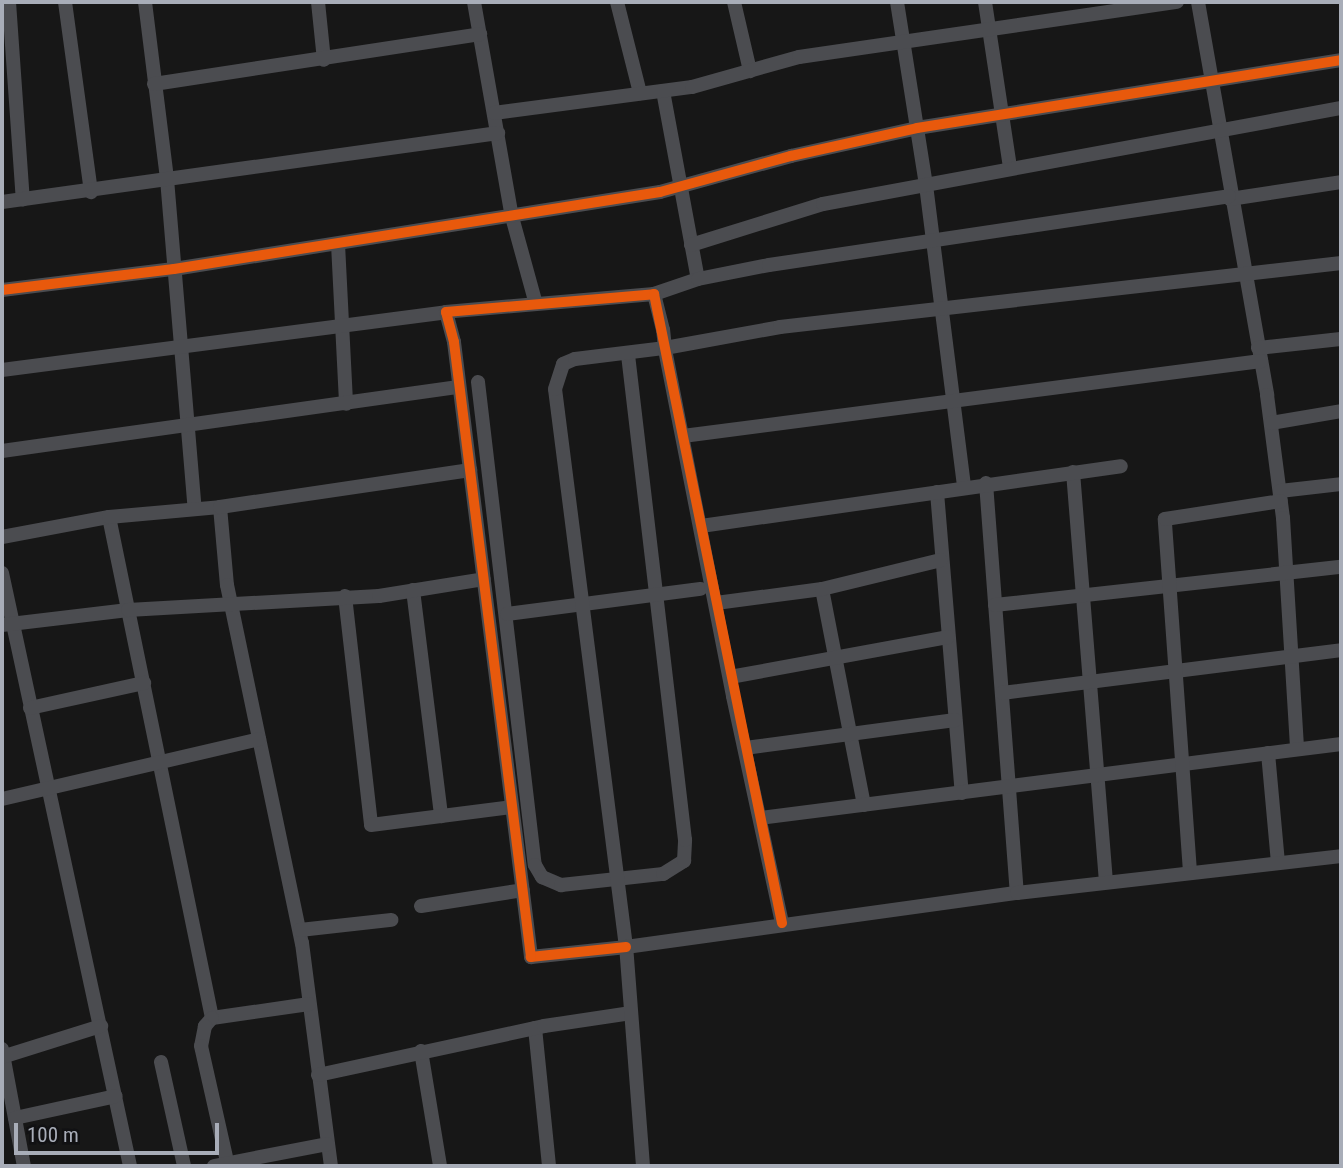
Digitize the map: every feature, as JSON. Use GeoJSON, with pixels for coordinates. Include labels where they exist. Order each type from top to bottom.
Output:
{"type":"FeatureCollection","features":[{"type":"Feature","properties":{"kind":"street"},"geometry":{"type":"LineString","coordinates":[[9,2],[23,200]]}},
{"type":"Feature","properties":{"kind":"street"},"geometry":{"type":"LineString","coordinates":[[65,2],[91,192]]}},
{"type":"Feature","properties":{"kind":"street"},"geometry":{"type":"LineString","coordinates":[[145,2],[167,179],[195,509]]}},
{"type":"Feature","properties":{"kind":"street"},"geometry":{"type":"LineString","coordinates":[[318,2],[324,60]]}},
{"type":"Feature","properties":{"kind":"street"},"geometry":{"type":"LineString","coordinates":[[474,2],[512,216],[536,304]]}},
{"type":"Feature","properties":{"kind":"street"},"geometry":{"type":"LineString","coordinates":[[617,2],[640,93]]}},
{"type":"Feature","properties":{"kind":"street"},"geometry":{"type":"LineString","coordinates":[[734,2],[750,71]]}},
{"type":"Feature","properties":{"kind":"street"},"geometry":{"type":"LineString","coordinates":[[897,2],[934,242],[964,487]]}},
{"type":"Feature","properties":{"kind":"street"},"geometry":{"type":"LineString","coordinates":[[985,2],[1010,168]]}},
{"type":"Feature","properties":{"kind":"street"},"geometry":{"type":"LineString","coordinates":[[494,113],[663,90],[799,57],[989,27],[1177,2]]}},
{"type":"Feature","properties":{"kind":"street"},"geometry":{"type":"LineString","coordinates":[[1198,2],[1229,198],[1271,423],[1294,653],[1297,749]]}},
{"type":"Feature","properties":{"kind":"street"},"geometry":{"type":"LineString","coordinates":[[154,84],[480,34]]}},
{"type":"Feature","properties":{"kind":"street"},"geometry":{"type":"LineString","coordinates":[[2,290],[174,270],[512,216],[679,186],[917,128],[1211,83],[1341,60]]}},
{"type":"Feature","properties":{"kind":"street"},"geometry":{"type":"LineString","coordinates":[[663,90],[698,279]]}},
{"type":"Feature","properties":{"kind":"street"},"geometry":{"type":"LineString","coordinates":[[691,245],[823,204],[1341,108]]}},
{"type":"Feature","properties":{"kind":"street"},"geometry":{"type":"LineString","coordinates":[[2,202],[91,192],[498,133]]}},
{"type":"Feature","properties":{"kind":"street"},"geometry":{"type":"LineString","coordinates":[[2,370],[446,312],[654,294],[698,279],[1341,182]]}},
{"type":"Feature","properties":{"kind":"street"},"geometry":{"type":"LineString","coordinates":[[338,244],[346,404]]}},
{"type":"Feature","properties":{"kind":"street"},"geometry":{"type":"LineString","coordinates":[[643,1166],[626,947],[555,389],[557,375],[563,364],[575,359],[665,348],[780,327],[943,311],[1107,287],[1341,263]]}},
{"type":"Feature","properties":{"kind":"street"},"geometry":{"type":"LineString","coordinates":[[654,294],[782,923]]}},
{"type":"Feature","properties":{"kind":"street"},"geometry":{"type":"LineString","coordinates":[[446,312],[470,470],[531,957],[626,947],[1017,892],[1341,856]]}},
{"type":"Feature","properties":{"kind":"street"},"geometry":{"type":"LineString","coordinates":[[683,436],[955,401],[1341,339]]}},
{"type":"Feature","properties":{"kind":"street"},"geometry":{"type":"LineString","coordinates":[[478,382],[535,865],[542,877],[561,885],[672,872],[686,853],[658,593],[628,353]]}},
{"type":"Feature","properties":{"kind":"street"},"geometry":{"type":"LineString","coordinates":[[2,451],[459,387]]}},
{"type":"Feature","properties":{"kind":"street"},"geometry":{"type":"LineString","coordinates":[[1271,423],[1341,411]]}},
{"type":"Feature","properties":{"kind":"street"},"geometry":{"type":"LineString","coordinates":[[701,526],[986,483],[1121,466]]}},
{"type":"Feature","properties":{"kind":"street"},"geometry":{"type":"LineString","coordinates":[[2,537],[109,517],[220,507],[470,470]]}},
{"type":"Feature","properties":{"kind":"street"},"geometry":{"type":"LineString","coordinates":[[1073,472],[1095,776],[1106,882]]}},
{"type":"Feature","properties":{"kind":"street"},"geometry":{"type":"LineString","coordinates":[[986,483],[1017,892]]}},
{"type":"Feature","properties":{"kind":"street"},"geometry":{"type":"LineString","coordinates":[[1190,872],[1165,519],[1341,484]]}},
{"type":"Feature","properties":{"kind":"street"},"geometry":{"type":"LineString","coordinates":[[936,492],[962,793]]}},
{"type":"Feature","properties":{"kind":"street"},"geometry":{"type":"LineString","coordinates":[[220,507],[232,606],[300,930],[331,1166]]}},
{"type":"Feature","properties":{"kind":"street"},"geometry":{"type":"LineString","coordinates":[[109,517],[212,1017],[202,1033],[201,1046],[223,1166],[327,1144]]}},
{"type":"Feature","properties":{"kind":"street"},"geometry":{"type":"LineString","coordinates":[[716,604],[822,589],[941,560]]}},
{"type":"Feature","properties":{"kind":"street"},"geometry":{"type":"LineString","coordinates":[[995,604],[1169,589],[1341,567]]}},
{"type":"Feature","properties":{"kind":"street"},"geometry":{"type":"LineString","coordinates":[[2,573],[7,624],[30,708],[130,1166]]}},
{"type":"Feature","properties":{"kind":"street"},"geometry":{"type":"LineString","coordinates":[[7,624],[128,610],[232,606],[413,590],[484,579]]}},
{"type":"Feature","properties":{"kind":"street"},"geometry":{"type":"LineString","coordinates":[[507,614],[582,602],[699,589]]}},
{"type":"Feature","properties":{"kind":"street"},"geometry":{"type":"LineString","coordinates":[[822,589],[864,805]]}},
{"type":"Feature","properties":{"kind":"street"},"geometry":{"type":"LineString","coordinates":[[413,590],[442,816]]}},
{"type":"Feature","properties":{"kind":"street"},"geometry":{"type":"LineString","coordinates":[[345,596],[371,825],[512,807]]}},
{"type":"Feature","properties":{"kind":"street"},"geometry":{"type":"LineString","coordinates":[[730,677],[947,637]]}},
{"type":"Feature","properties":{"kind":"street"},"geometry":{"type":"LineString","coordinates":[[1002,693],[1341,649]]}},
{"type":"Feature","properties":{"kind":"street"},"geometry":{"type":"LineString","coordinates":[[30,708],[144,683]]}},
{"type":"Feature","properties":{"kind":"street"},"geometry":{"type":"LineString","coordinates":[[745,748],[956,720]]}},
{"type":"Feature","properties":{"kind":"street"},"geometry":{"type":"LineString","coordinates":[[2,799],[259,739]]}},
{"type":"Feature","properties":{"kind":"street"},"geometry":{"type":"LineString","coordinates":[[760,818],[1341,744]]}},
{"type":"Feature","properties":{"kind":"street"},"geometry":{"type":"LineString","coordinates":[[1268,753],[1278,862]]}},
{"type":"Feature","properties":{"kind":"street"},"geometry":{"type":"LineString","coordinates":[[421,906],[523,890]]}},
{"type":"Feature","properties":{"kind":"street"},"geometry":{"type":"LineString","coordinates":[[300,930],[391,920]]}},
{"type":"Feature","properties":{"kind":"street"},"geometry":{"type":"LineString","coordinates":[[212,1017],[309,1004]]}},
{"type":"Feature","properties":{"kind":"street"},"geometry":{"type":"LineString","coordinates":[[318,1075],[535,1028],[631,1013]]}},
{"type":"Feature","properties":{"kind":"street"},"geometry":{"type":"LineString","coordinates":[[24,1166],[2,1054],[101,1026]]}},
{"type":"Feature","properties":{"kind":"street"},"geometry":{"type":"LineString","coordinates":[[535,1028],[549,1166]]}},
{"type":"Feature","properties":{"kind":"street"},"geometry":{"type":"LineString","coordinates":[[421,1051],[440,1166]]}},
{"type":"Feature","properties":{"kind":"street"},"geometry":{"type":"LineString","coordinates":[[161,1062],[184,1166]]}},
{"type":"Feature","properties":{"kind":"street"},"geometry":{"type":"LineString","coordinates":[[15,1118],[116,1096]]}},
{"type":"Feature","properties":{"kind":"cycle path"},"geometry":{"type":"LineString","coordinates":[[2,290],[174,269],[660,192],[791,156],[917,128],[1341,60]]}},
{"type":"Feature","properties":{"kind":"cycle path"},"geometry":{"type":"LineString","coordinates":[[626,947],[531,957],[454,342],[446,312],[654,294],[782,923]]}}]}
